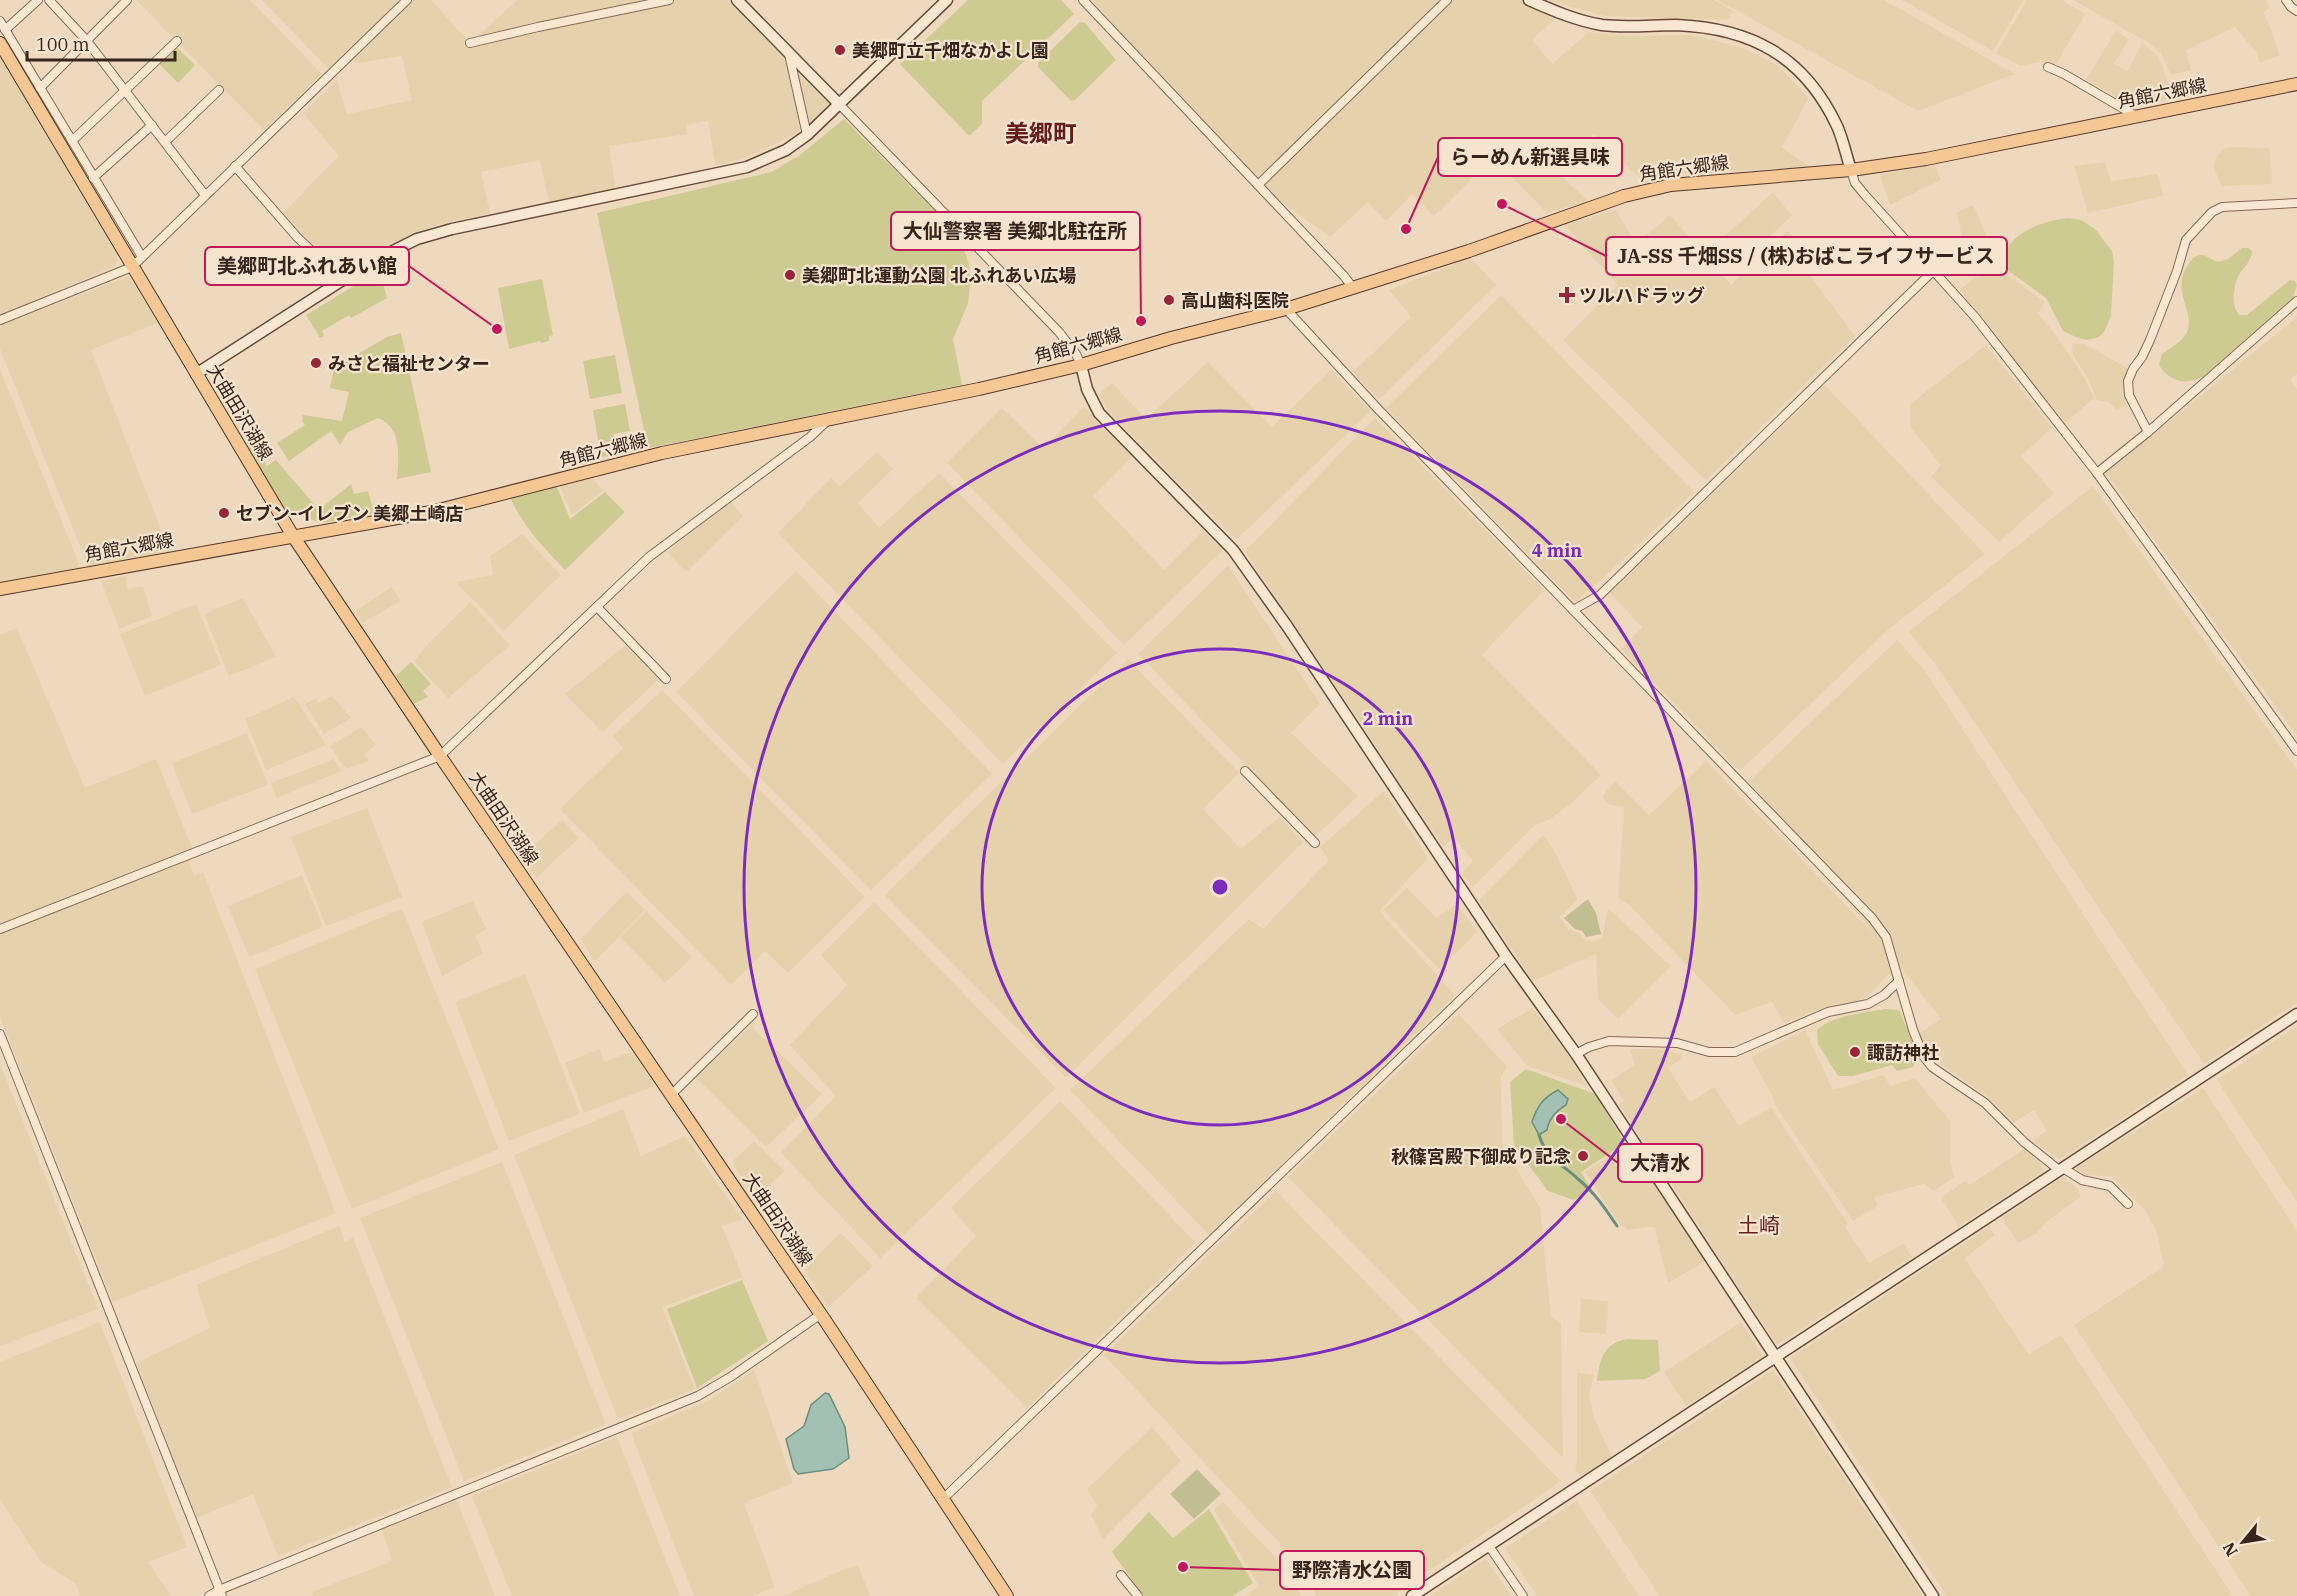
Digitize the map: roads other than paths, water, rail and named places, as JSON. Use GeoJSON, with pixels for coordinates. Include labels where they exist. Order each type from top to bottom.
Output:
{"type":"FeatureCollection","features":[{"type":"Feature","properties":{"kind":"main road","name":"大曲田沢湖線"},"geometry":{"type":"LineString","coordinates":[[0,43],[293,536],[440,756],[821,1314],[1007,1596]]}},
{"type":"Feature","properties":{"kind":"main road","name":"角館六郷線"},"geometry":{"type":"LineString","coordinates":[[0,589],[431,512],[662,453],[979,389],[1081,365],[1171,338],[1286,309],[1469,251],[1624,196],[1671,185],[1851,170],[1926,159],[2297,84]]}},
{"type":"Feature","properties":{"kind":"street"},"geometry":{"type":"LineString","coordinates":[[5,30],[38,0]]}},
{"type":"Feature","properties":{"kind":"street"},"geometry":{"type":"LineString","coordinates":[[49,0],[87,41],[205,195]]}},
{"type":"Feature","properties":{"kind":"street"},"geometry":{"type":"LineString","coordinates":[[40,88],[127,0]]}},
{"type":"Feature","properties":{"kind":"street"},"geometry":{"type":"LineString","coordinates":[[0,320],[132,267],[406,0]]}},
{"type":"Feature","properties":{"kind":"street"},"geometry":{"type":"LineString","coordinates":[[470,43],[669,0]]}},
{"type":"Feature","properties":{"kind":"street"},"geometry":{"type":"LineString","coordinates":[[736,0],[789,51],[1059,332],[1076,354],[1087,389],[1099,413],[1239,560],[1319,673],[1506,956],[1576,1054],[1933,1596]]}},
{"type":"Feature","properties":{"kind":"street"},"geometry":{"type":"LineString","coordinates":[[196,374],[369,263],[417,239],[452,229],[747,167],[786,150],[807,135],[840,105],[947,0]]}},
{"type":"Feature","properties":{"kind":"street"},"geometry":{"type":"LineString","coordinates":[[1083,0],[1353,288]]}},
{"type":"Feature","properties":{"kind":"street"},"geometry":{"type":"LineString","coordinates":[[1258,185],[1447,0]]}},
{"type":"Feature","properties":{"kind":"street"},"geometry":{"type":"LineString","coordinates":[[1529,0],[1561,14],[1602,24],[1639,27],[1676,25],[1743,35],[1767,46],[1792,64],[1810,82],[1838,128],[1855,183],[1975,317],[2097,473],[2297,751]]}},
{"type":"Feature","properties":{"kind":"street"},"geometry":{"type":"LineString","coordinates":[[2286,0],[2297,11]]}},
{"type":"Feature","properties":{"kind":"street"},"geometry":{"type":"LineString","coordinates":[[0,21],[142,257]]}},
{"type":"Feature","properties":{"kind":"street"},"geometry":{"type":"LineString","coordinates":[[72,141],[177,41]]}},
{"type":"Feature","properties":{"kind":"street"},"geometry":{"type":"LineString","coordinates":[[789,51],[807,135]]}},
{"type":"Feature","properties":{"kind":"street"},"geometry":{"type":"LineString","coordinates":[[2048,67],[2136,116]]}},
{"type":"Feature","properties":{"kind":"street"},"geometry":{"type":"LineString","coordinates":[[165,142],[219,90]]}},
{"type":"Feature","properties":{"kind":"street"},"geometry":{"type":"LineString","coordinates":[[93,178],[152,125]]}},
{"type":"Feature","properties":{"kind":"street"},"geometry":{"type":"LineString","coordinates":[[235,166],[297,237],[342,280]]}},
{"type":"Feature","properties":{"kind":"street"},"geometry":{"type":"LineString","coordinates":[[2148,432],[2129,396],[2128,381],[2150,340],[2177,271],[2186,240],[2212,212],[2222,207],[2297,203]]}},
{"type":"Feature","properties":{"kind":"street"},"geometry":{"type":"LineString","coordinates":[[1573,610],[1600,595],[1933,271]]}},
{"type":"Feature","properties":{"kind":"street"},"geometry":{"type":"LineString","coordinates":[[2097,473],[2148,432],[2297,301]]}},
{"type":"Feature","properties":{"kind":"street"},"geometry":{"type":"LineString","coordinates":[[1286,309],[1378,409],[1872,918],[1886,937],[1913,1030],[1924,1057],[1932,1067],[1984,1103],[2024,1142],[2061,1169],[2082,1180],[2110,1186],[2128,1204]]}},
{"type":"Feature","properties":{"kind":"street"},"geometry":{"type":"LineString","coordinates":[[0,929],[440,756],[649,557],[810,437],[831,418]]}},
{"type":"Feature","properties":{"kind":"street"},"geometry":{"type":"LineString","coordinates":[[597,607],[666,679]]}},
{"type":"Feature","properties":{"kind":"street"},"geometry":{"type":"LineString","coordinates":[[1245,771],[1315,843]]}},
{"type":"Feature","properties":{"kind":"street"},"geometry":{"type":"LineString","coordinates":[[943,1499],[1506,956]]}},
{"type":"Feature","properties":{"kind":"street"},"geometry":{"type":"LineString","coordinates":[[1576,1054],[1609,1041],[1677,1043],[1709,1052],[1735,1052],[1828,1012],[1868,1004],[1884,995],[1899,981]]}},
{"type":"Feature","properties":{"kind":"street"},"geometry":{"type":"LineString","coordinates":[[672,1094],[753,1014]]}},
{"type":"Feature","properties":{"kind":"street"},"geometry":{"type":"LineString","coordinates":[[1413,1596],[2297,1014]]}},
{"type":"Feature","properties":{"kind":"street"},"geometry":{"type":"LineString","coordinates":[[0,1034],[221,1593]]}},
{"type":"Feature","properties":{"kind":"street"},"geometry":{"type":"LineString","coordinates":[[209,1596],[698,1396],[732,1376],[821,1314]]}},
{"type":"Feature","properties":{"kind":"street"},"geometry":{"type":"LineString","coordinates":[[1490,1546],[1523,1596]]}},
{"type":"Feature","properties":{"kind":"street"},"geometry":{"type":"LineString","coordinates":[[1121,1575],[1138,1596]]}},
{"type":"Feature","properties":{"kind":"waterway"},"geometry":{"type":"LineString","coordinates":[[1539,1135],[1550,1155],[1589,1189],[1617,1226]]}},
{"type":"Feature","properties":{"kind":"place","name":"美郷町立千畑なかよし園"},"geometry":{"type":"Point","coordinates":[840,50]}},
{"type":"Feature","properties":{"kind":"place","name":"JA-SS 千畑SS / (株)おばこライフサービス"},"geometry":{"type":"Point","coordinates":[1502,204]}},
{"type":"Feature","properties":{"kind":"place","name":"らーめん新選具味"},"geometry":{"type":"Point","coordinates":[1406,229]}},
{"type":"Feature","properties":{"kind":"place","name":"美郷町北運動公園 北ふれあい広場"},"geometry":{"type":"Point","coordinates":[790,275]}},
{"type":"Feature","properties":{"kind":"place","name":"ツルハドラッグ"},"geometry":{"type":"Point","coordinates":[1567,295]}},
{"type":"Feature","properties":{"kind":"place","name":"高山歯科医院"},"geometry":{"type":"Point","coordinates":[1169,300]}},
{"type":"Feature","properties":{"kind":"place","name":"大仙警察署 美郷北駐在所"},"geometry":{"type":"Point","coordinates":[1141,321]}},
{"type":"Feature","properties":{"kind":"place","name":"美郷町北ふれあい館"},"geometry":{"type":"Point","coordinates":[497,329]}},
{"type":"Feature","properties":{"kind":"place","name":"みさと福祉センター"},"geometry":{"type":"Point","coordinates":[316,363]}},
{"type":"Feature","properties":{"kind":"place","name":"セブン-イレブン 美郷土崎店"},"geometry":{"type":"Point","coordinates":[224,513]}},
{"type":"Feature","properties":{"kind":"place","name":"諏訪神社"},"geometry":{"type":"Point","coordinates":[1855,1052]}},
{"type":"Feature","properties":{"kind":"place","name":"大清水"},"geometry":{"type":"Point","coordinates":[1561,1119]}},
{"type":"Feature","properties":{"kind":"place","name":"秋篠宮殿下御成り記念"},"geometry":{"type":"Point","coordinates":[1583,1156]}},
{"type":"Feature","properties":{"kind":"place","name":"野際清水公園"},"geometry":{"type":"Point","coordinates":[1183,1567]}},
{"type":"Feature","properties":{"kind":"district","name":"美郷町"},"geometry":{"type":"Point","coordinates":[1041,133]}},
{"type":"Feature","properties":{"kind":"district","name":"土崎"},"geometry":{"type":"Point","coordinates":[1759,1225]}}]}
